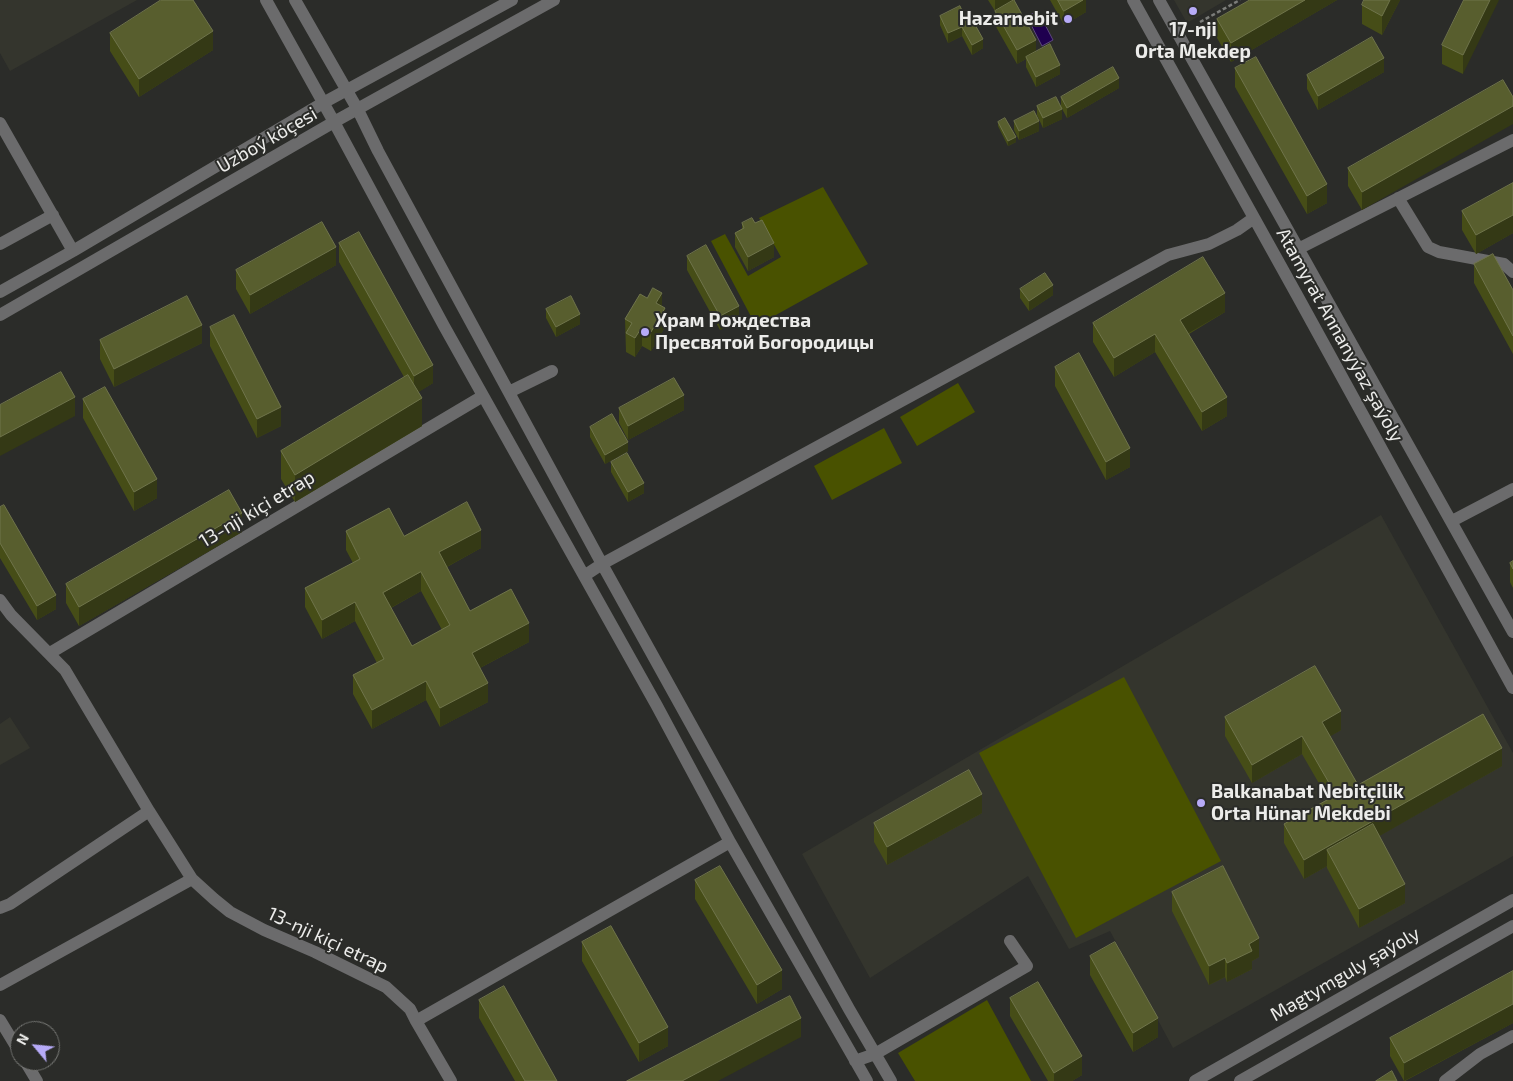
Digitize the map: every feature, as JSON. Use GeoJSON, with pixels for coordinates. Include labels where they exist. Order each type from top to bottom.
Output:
{"type":"FeatureCollection","features":[{"type":"Feature","properties":{"kind":"street"},"geometry":{"type":"LineString","coordinates":[[266,0],[483,396],[657,706],[730,842],[867,1081]]}},
{"type":"Feature","properties":{"kind":"street"},"geometry":{"type":"LineString","coordinates":[[295,0],[358,110],[378,151],[602,564],[891,1081]]}},
{"type":"Feature","properties":{"kind":"street","name":"Uzboý köçesi"},"geometry":{"type":"LineString","coordinates":[[0,292],[323,104],[512,0]]}},
{"type":"Feature","properties":{"kind":"street","name":"Uzboý köçesi"},"geometry":{"type":"LineString","coordinates":[[0,315],[334,122],[554,0]]}},
{"type":"Feature","properties":{"kind":"street","name":"Atamyrat Annanyýaz şaýoly"},"geometry":{"type":"LineString","coordinates":[[1133,0],[1513,688]]}},
{"type":"Feature","properties":{"kind":"street","name":"Atamyrat Annanyýaz şaýoly"},"geometry":{"type":"LineString","coordinates":[[1159,0],[1513,632]]}},
{"type":"Feature","properties":{"kind":"street"},"geometry":{"type":"LineString","coordinates":[[0,123],[73,251]]}},
{"type":"Feature","properties":{"kind":"street"},"geometry":{"type":"LineString","coordinates":[[1298,249],[1513,140]]}},
{"type":"Feature","properties":{"kind":"street"},"geometry":{"type":"LineString","coordinates":[[1398,198],[1428,247],[1439,252],[1504,264],[1513,272]]}},
{"type":"Feature","properties":{"kind":"street"},"geometry":{"type":"LineString","coordinates":[[0,244],[53,215]]}},
{"type":"Feature","properties":{"kind":"street"},"geometry":{"type":"LineString","coordinates":[[584,576],[602,564],[1168,255],[1209,244],[1237,230],[1254,218]]}},
{"type":"Feature","properties":{"kind":"street"},"geometry":{"type":"LineString","coordinates":[[508,392],[552,371]]}},
{"type":"Feature","properties":{"kind":"street","name":"13-nji kiçi etrap"},"geometry":{"type":"LineString","coordinates":[[50,653],[483,396]]}},
{"type":"Feature","properties":{"kind":"street"},"geometry":{"type":"LineString","coordinates":[[1452,521],[1513,489]]}},
{"type":"Feature","properties":{"kind":"street","name":"13-nji kiçi etrap"},"geometry":{"type":"LineString","coordinates":[[0,600],[11,615],[65,670],[192,879],[230,912],[386,987],[410,1009],[445,1079]]}},
{"type":"Feature","properties":{"kind":"street"},"geometry":{"type":"LineString","coordinates":[[0,908],[10,904],[149,811]]}},
{"type":"Feature","properties":{"kind":"street"},"geometry":{"type":"LineString","coordinates":[[416,1022],[730,842]]}},
{"type":"Feature","properties":{"kind":"street"},"geometry":{"type":"LineString","coordinates":[[0,985],[192,879]]}},
{"type":"Feature","properties":{"kind":"street","name":"Magtymguly şaýoly"},"geometry":{"type":"LineString","coordinates":[[1195,1081],[1513,900]]}},
{"type":"Feature","properties":{"kind":"street"},"geometry":{"type":"LineString","coordinates":[[1240,1081],[1513,926]]}},
{"type":"Feature","properties":{"kind":"street"},"geometry":{"type":"LineString","coordinates":[[855,1061],[875,1054],[1027,966],[1010,941]]}},
{"type":"Feature","properties":{"kind":"street"},"geometry":{"type":"LineString","coordinates":[[0,1020],[10,1036]]}},
{"type":"Feature","properties":{"kind":"street"},"geometry":{"type":"LineString","coordinates":[[1446,1081],[1480,1054],[1513,1036]]}},
{"type":"Feature","properties":{"kind":"path"},"geometry":{"type":"LineString","coordinates":[[1200,22],[1240,0]]}},
{"type":"Feature","properties":{"kind":"shaded area"},"geometry":{"type":"Polygon","coordinates":[[[0,0],[137,0],[10,71],[0,53],[0,0]]]}},
{"type":"Feature","properties":{"kind":"shaded area","name":"17-nji Orta Mekdep"},"geometry":{"type":"Polygon","coordinates":[[[1174,0],[1226,0],[1187,23],[1174,0]]]}},
{"type":"Feature","properties":{"kind":"shaded area"},"geometry":{"type":"Polygon","coordinates":[[[1038,11],[1053,40],[1042,46],[1027,17],[1038,11]]]}},
{"type":"Feature","properties":{"kind":"shaded area","name":"Balkanabat Nebitçilik Orta Hünar Mekdebi"},"geometry":{"type":"Polygon","coordinates":[[[1381,515],[1513,753],[1513,856],[1173,1048],[1110,931],[1069,949],[1028,876],[870,978],[802,854],[1381,515]]]}},
{"type":"Feature","properties":{"kind":"shaded area"},"geometry":{"type":"Polygon","coordinates":[[[10,717],[30,748],[0,765],[0,724],[10,717]]]}},
{"type":"Feature","properties":{"kind":"green space"},"geometry":{"type":"Polygon","coordinates":[[[823,187],[868,264],[756,326],[711,241],[725,234],[748,276],[781,257],[759,218],[823,187]]]}},
{"type":"Feature","properties":{"kind":"green space"},"geometry":{"type":"Polygon","coordinates":[[[958,383],[975,412],[917,446],[900,417],[958,383]]]}},
{"type":"Feature","properties":{"kind":"green space"},"geometry":{"type":"Polygon","coordinates":[[[884,428],[902,463],[832,500],[814,466],[884,428]]]}},
{"type":"Feature","properties":{"kind":"green space"},"geometry":{"type":"Polygon","coordinates":[[[1124,677],[1221,861],[1076,938],[979,753],[1124,677]]]}},
{"type":"Feature","properties":{"kind":"green space"},"geometry":{"type":"Polygon","coordinates":[[[987,1000],[1031,1081],[915,1081],[898,1053],[987,1000]]]}},
{"type":"Feature","properties":{"kind":"building"},"geometry":{"type":"Polygon","coordinates":[[[161,0],[193,0],[213,31],[139,79],[110,33],[161,0]]]}},
{"type":"Feature","properties":{"kind":"building"},"geometry":{"type":"Polygon","coordinates":[[[1014,0],[1036,40],[1017,50],[995,11],[1014,0]]]}},
{"type":"Feature","properties":{"kind":"building"},"geometry":{"type":"Polygon","coordinates":[[[1058,0],[1083,0],[1064,11],[1058,0]]]}},
{"type":"Feature","properties":{"kind":"building"},"geometry":{"type":"Polygon","coordinates":[[[1250,0],[1305,0],[1231,43],[1217,19],[1250,0]]]}},
{"type":"Feature","properties":{"kind":"building"},"geometry":{"type":"Polygon","coordinates":[[[1364,0],[1390,0],[1382,16],[1362,5],[1364,0]]]}},
{"type":"Feature","properties":{"kind":"building"},"geometry":{"type":"Polygon","coordinates":[[[1464,0],[1490,0],[1463,55],[1442,45],[1464,0]]]}},
{"type":"Feature","properties":{"kind":"building"},"geometry":{"type":"Polygon","coordinates":[[[960,6],[968,24],[973,21],[983,39],[972,45],[962,27],[948,33],[940,16],[960,6]]]}},
{"type":"Feature","properties":{"kind":"building"},"geometry":{"type":"Polygon","coordinates":[[[1372,37],[1384,58],[1318,96],[1307,75],[1372,37]]]}},
{"type":"Feature","properties":{"kind":"building"},"geometry":{"type":"Polygon","coordinates":[[[1050,44],[1060,65],[1036,77],[1026,57],[1050,44]]]}},
{"type":"Feature","properties":{"kind":"building"},"geometry":{"type":"Polygon","coordinates":[[[1256,57],[1327,184],[1307,196],[1235,68],[1256,57]]]}},
{"type":"Feature","properties":{"kind":"building"},"geometry":{"type":"Polygon","coordinates":[[[1113,67],[1119,78],[1067,108],[1061,97],[1113,67]]]}},
{"type":"Feature","properties":{"kind":"building"},"geometry":{"type":"Polygon","coordinates":[[[1503,80],[1513,97],[1513,106],[1362,192],[1348,168],[1503,80]]]}},
{"type":"Feature","properties":{"kind":"building"},"geometry":{"type":"Polygon","coordinates":[[[1056,97],[1062,109],[1043,118],[1037,106],[1056,97]]]}},
{"type":"Feature","properties":{"kind":"building"},"geometry":{"type":"Polygon","coordinates":[[[1034,111],[1039,121],[1019,131],[1014,121],[1034,111]]]}},
{"type":"Feature","properties":{"kind":"building"},"geometry":{"type":"Polygon","coordinates":[[[1005,118],[1016,137],[1008,141],[998,122],[1005,118]]]}},
{"type":"Feature","properties":{"kind":"building"},"geometry":{"type":"Polygon","coordinates":[[[1513,183],[1513,215],[1476,235],[1462,211],[1513,183]]]}},
{"type":"Feature","properties":{"kind":"building"},"geometry":{"type":"Polygon","coordinates":[[[752,218],[755,223],[762,220],[774,243],[748,257],[735,233],[744,228],[742,223],[752,218]]]}},
{"type":"Feature","properties":{"kind":"building"},"geometry":{"type":"Polygon","coordinates":[[[322,222],[336,247],[250,295],[236,270],[322,222]]]}},
{"type":"Feature","properties":{"kind":"building"},"geometry":{"type":"Polygon","coordinates":[[[359,232],[433,365],[414,376],[339,243],[359,232]]]}},
{"type":"Feature","properties":{"kind":"building"},"geometry":{"type":"Polygon","coordinates":[[[706,245],[739,306],[720,316],[687,256],[706,245]]]}},
{"type":"Feature","properties":{"kind":"building"},"geometry":{"type":"Polygon","coordinates":[[[1493,254],[1513,290],[1513,336],[1474,264],[1493,254]]]}},
{"type":"Feature","properties":{"kind":"building"},"geometry":{"type":"Polygon","coordinates":[[[1203,257],[1225,293],[1180,320],[1227,397],[1202,412],[1155,334],[1114,358],[1093,323],[1203,257]]]}},
{"type":"Feature","properties":{"kind":"building"},"geometry":{"type":"Polygon","coordinates":[[[1045,273],[1053,285],[1029,301],[1020,289],[1045,273]]]}},
{"type":"Feature","properties":{"kind":"building"},"geometry":{"type":"Polygon","coordinates":[[[653,288],[662,293],[656,303],[665,308],[651,332],[642,327],[635,338],[626,333],[632,323],[625,319],[640,294],[647,298],[653,288]]]}},
{"type":"Feature","properties":{"kind":"building"},"geometry":{"type":"Polygon","coordinates":[[[187,296],[202,325],[114,369],[100,340],[187,296]]]}},
{"type":"Feature","properties":{"kind":"building"},"geometry":{"type":"Polygon","coordinates":[[[571,296],[580,314],[556,327],[546,309],[571,296]]]}},
{"type":"Feature","properties":{"kind":"building"},"geometry":{"type":"Polygon","coordinates":[[[234,315],[281,407],[257,419],[210,327],[234,315]]]}},
{"type":"Feature","properties":{"kind":"building"},"geometry":{"type":"Polygon","coordinates":[[[1079,353],[1130,448],[1106,462],[1055,367],[1079,353]]]}},
{"type":"Feature","properties":{"kind":"building"},"geometry":{"type":"Polygon","coordinates":[[[61,372],[75,397],[0,437],[0,405],[61,372]]]}},
{"type":"Feature","properties":{"kind":"building"},"geometry":{"type":"Polygon","coordinates":[[[408,375],[422,398],[295,475],[281,451],[408,375]]]}},
{"type":"Feature","properties":{"kind":"building"},"geometry":{"type":"Polygon","coordinates":[[[674,378],[684,395],[628,426],[619,408],[674,378]]]}},
{"type":"Feature","properties":{"kind":"building"},"geometry":{"type":"Polygon","coordinates":[[[105,387],[157,479],[134,492],[83,399],[105,387]]]}},
{"type":"Feature","properties":{"kind":"building"},"geometry":{"type":"Polygon","coordinates":[[[612,414],[628,442],[605,455],[590,427],[612,414]]]}},
{"type":"Feature","properties":{"kind":"building"},"geometry":{"type":"Polygon","coordinates":[[[627,453],[644,483],[628,492],[611,462],[627,453]]]}},
{"type":"Feature","properties":{"kind":"building"},"geometry":{"type":"Polygon","coordinates":[[[229,490],[242,513],[79,607],[66,584],[229,490]]]}},
{"type":"Feature","properties":{"kind":"building"},"geometry":{"type":"Polygon","coordinates":[[[467,502],[481,530],[439,552],[470,611],[511,589],[529,623],[472,653],[488,683],[440,708],[426,681],[372,710],[353,675],[384,659],[355,602],[322,620],[305,588],[360,559],[346,531],[389,508],[404,536],[467,502]],[[421,572],[383,593],[412,646],[450,625],[421,572]]]}},
{"type":"Feature","properties":{"kind":"building"},"geometry":{"type":"Polygon","coordinates":[[[4,505],[56,595],[37,606],[0,543],[0,507],[4,505]]]}},
{"type":"Feature","properties":{"kind":"building"},"geometry":{"type":"Polygon","coordinates":[[[1315,666],[1341,711],[1322,722],[1358,785],[1483,714],[1502,748],[1304,860],[1284,824],[1336,795],[1302,736],[1252,765],[1225,717],[1315,666]]]}},
{"type":"Feature","properties":{"kind":"building"},"geometry":{"type":"Polygon","coordinates":[[[969,770],[982,794],[887,847],[874,823],[969,770]]]}},
{"type":"Feature","properties":{"kind":"building"},"geometry":{"type":"Polygon","coordinates":[[[1373,824],[1405,884],[1359,909],[1327,850],[1373,824]]]}},
{"type":"Feature","properties":{"kind":"building"},"geometry":{"type":"Polygon","coordinates":[[[720,866],[782,970],[757,985],[695,880],[720,866]]]}},
{"type":"Feature","properties":{"kind":"building"},"geometry":{"type":"Polygon","coordinates":[[[1223,866],[1259,938],[1249,944],[1252,951],[1227,963],[1225,958],[1209,966],[1172,892],[1223,866]]]}},
{"type":"Feature","properties":{"kind":"building"},"geometry":{"type":"Polygon","coordinates":[[[611,926],[668,1027],[639,1043],[582,942],[611,926]]]}},
{"type":"Feature","properties":{"kind":"building"},"geometry":{"type":"Polygon","coordinates":[[[1115,942],[1158,1018],[1133,1033],[1090,956],[1115,942]]]}},
{"type":"Feature","properties":{"kind":"building"},"geometry":{"type":"Polygon","coordinates":[[[1513,971],[1513,1004],[1404,1063],[1390,1038],[1513,971]]]}},
{"type":"Feature","properties":{"kind":"building"},"geometry":{"type":"Polygon","coordinates":[[[1038,982],[1082,1056],[1054,1073],[1010,998],[1038,982]]]}},
{"type":"Feature","properties":{"kind":"building"},"geometry":{"type":"Polygon","coordinates":[[[504,986],[557,1081],[525,1081],[479,1000],[504,986]]]}},
{"type":"Feature","properties":{"kind":"building"},"geometry":{"type":"Polygon","coordinates":[[[790,996],[801,1018],[682,1081],[627,1081],[790,996]]]}},
{"type":"Feature","properties":{"kind":"building"},"geometry":{"type":"Polygon","coordinates":[[[1392,1071],[1397,1081],[1376,1081],[1392,1071]]]}},
{"type":"Feature","properties":{"kind":"place","name":"17-nji Orta Mekdep"},"geometry":{"type":"Point","coordinates":[1193,11]}},
{"type":"Feature","properties":{"kind":"place","name":"Hazarnebit"},"geometry":{"type":"Point","coordinates":[1068,19]}},
{"type":"Feature","properties":{"kind":"place","name":"Храм Рождества Пресвятой Богородицы"},"geometry":{"type":"Point","coordinates":[645,332]}},
{"type":"Feature","properties":{"kind":"place","name":"Balkanabat Nebitçilik Orta Hünar Mekdebi"},"geometry":{"type":"Point","coordinates":[1201,803]}}]}
